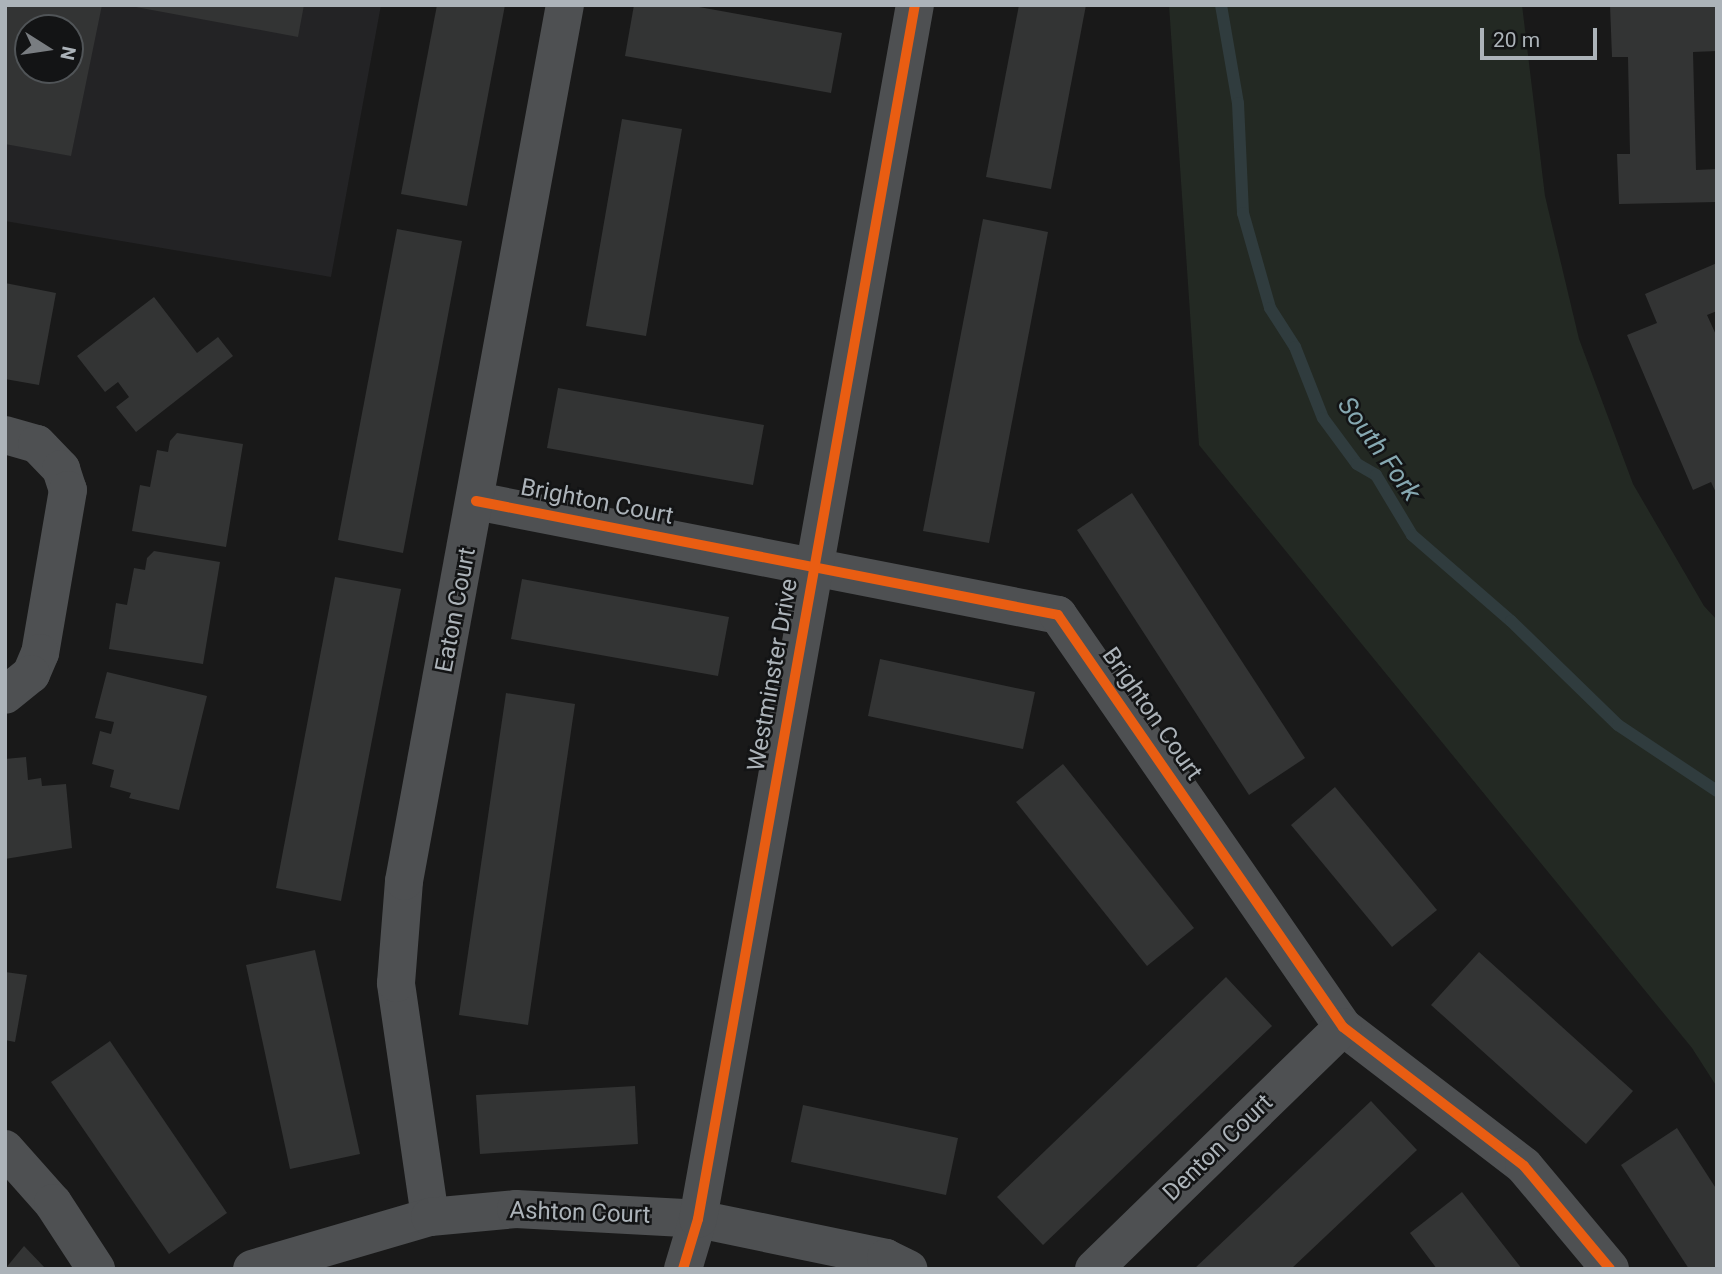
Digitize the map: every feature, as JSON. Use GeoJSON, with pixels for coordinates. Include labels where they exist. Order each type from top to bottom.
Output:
{"type":"FeatureCollection","features":[{"type":"Feature","properties":{"kind":"street","name":"Eaton Court"},"geometry":{"type":"LineString","coordinates":[[430,1217],[396,983],[404,881],[476,501],[565,5]]}},
{"type":"Feature","properties":{"kind":"street","name":"Westminster Drive"},"geometry":{"type":"LineString","coordinates":[[683,1269],[698,1219],[915,5]]}},
{"type":"Feature","properties":{"kind":"street"},"geometry":{"type":"LineString","coordinates":[[5,435],[37,444],[61,469],[68,490],[40,653],[31,674],[5,695]]}},
{"type":"Feature","properties":{"kind":"street","name":"Brighton Court"},"geometry":{"type":"LineString","coordinates":[[476,501],[814,565],[1058,615],[1343,1027],[1524,1166],[1610,1269]]}},
{"type":"Feature","properties":{"kind":"street","name":"Denton Court"},"geometry":{"type":"LineString","coordinates":[[1094,1269],[1343,1027]]}},
{"type":"Feature","properties":{"kind":"street"},"geometry":{"type":"LineString","coordinates":[[5,1149],[53,1203],[96,1269]]}},
{"type":"Feature","properties":{"kind":"street","name":"Ashton Court"},"geometry":{"type":"LineString","coordinates":[[252,1269],[430,1217],[516,1209],[698,1219],[886,1258],[909,1269]]}},
{"type":"Feature","properties":{"kind":"shaded area"},"geometry":{"type":"Polygon","coordinates":[[[5,5],[381,5],[331,277],[5,221],[5,5]]]}},
{"type":"Feature","properties":{"kind":"shaded area"},"geometry":{"type":"Polygon","coordinates":[[[1169,5],[1522,5],[1545,196],[1579,339],[1633,484],[1704,606],[1717,620],[1717,1087],[1692,1048],[1199,445],[1169,5]]]}},
{"type":"Feature","properties":{"kind":"building"},"geometry":{"type":"Polygon","coordinates":[[[5,5],[102,5],[71,156],[5,144],[5,5]]]}},
{"type":"Feature","properties":{"kind":"building"},"geometry":{"type":"Polygon","coordinates":[[[125,5],[304,5],[298,37],[125,5]]]}},
{"type":"Feature","properties":{"kind":"building"},"geometry":{"type":"Polygon","coordinates":[[[437,5],[505,5],[467,206],[401,194],[437,5]]]}},
{"type":"Feature","properties":{"kind":"building"},"geometry":{"type":"Polygon","coordinates":[[[634,5],[688,5],[842,33],[831,93],[625,56],[634,5]]]}},
{"type":"Feature","properties":{"kind":"building"},"geometry":{"type":"Polygon","coordinates":[[[1019,5],[1086,5],[1051,189],[986,177],[1019,5]]]}},
{"type":"Feature","properties":{"kind":"building"},"geometry":{"type":"Polygon","coordinates":[[[1610,5],[1717,5],[1717,51],[1693,52],[1696,170],[1717,169],[1717,202],[1619,204],[1617,154],[1630,154],[1628,57],[1612,57],[1610,5]]]}},
{"type":"Feature","properties":{"kind":"building"},"geometry":{"type":"Polygon","coordinates":[[[622,119],[682,129],[646,336],[586,326],[622,119]]]}},
{"type":"Feature","properties":{"kind":"building"},"geometry":{"type":"Polygon","coordinates":[[[983,219],[1048,232],[989,543],[923,531],[983,219]]]}},
{"type":"Feature","properties":{"kind":"building"},"geometry":{"type":"Polygon","coordinates":[[[397,229],[462,241],[403,553],[338,540],[397,229]]]}},
{"type":"Feature","properties":{"kind":"building"},"geometry":{"type":"Polygon","coordinates":[[[1717,263],[1717,311],[1707,315],[1717,337],[1717,495],[1711,482],[1693,490],[1627,335],[1657,323],[1645,294],[1717,263]]]}},
{"type":"Feature","properties":{"kind":"building"},"geometry":{"type":"Polygon","coordinates":[[[5,283],[56,293],[39,385],[5,379],[5,283]]]}},
{"type":"Feature","properties":{"kind":"building"},"geometry":{"type":"Polygon","coordinates":[[[154,297],[197,353],[218,337],[233,356],[136,432],[116,407],[129,397],[118,382],[105,392],[77,356],[154,297]]]}},
{"type":"Feature","properties":{"kind":"building"},"geometry":{"type":"Polygon","coordinates":[[[558,388],[764,425],[753,485],[547,448],[558,388]]]}},
{"type":"Feature","properties":{"kind":"building"},"geometry":{"type":"Polygon","coordinates":[[[177,433],[243,444],[226,547],[132,531],[140,485],[150,487],[157,450],[168,452],[170,441],[177,433]]]}},
{"type":"Feature","properties":{"kind":"building"},"geometry":{"type":"Polygon","coordinates":[[[1132,493],[1305,758],[1249,795],[1077,530],[1132,493]]]}},
{"type":"Feature","properties":{"kind":"building"},"geometry":{"type":"Polygon","coordinates":[[[154,551],[220,562],[203,664],[109,649],[116,603],[127,605],[134,568],[145,570],[147,558],[154,551]]]}},
{"type":"Feature","properties":{"kind":"building"},"geometry":{"type":"Polygon","coordinates":[[[335,577],[401,589],[341,901],[276,888],[335,577]]]}},
{"type":"Feature","properties":{"kind":"building"},"geometry":{"type":"Polygon","coordinates":[[[522,579],[729,617],[718,676],[511,639],[522,579]]]}},
{"type":"Feature","properties":{"kind":"building"},"geometry":{"type":"Polygon","coordinates":[[[880,659],[1035,692],[1023,749],[868,716],[880,659]]]}},
{"type":"Feature","properties":{"kind":"building"},"geometry":{"type":"Polygon","coordinates":[[[107,672],[207,696],[179,810],[129,798],[131,793],[110,787],[114,770],[92,764],[100,731],[111,734],[114,722],[95,718],[107,672]]]}},
{"type":"Feature","properties":{"kind":"building"},"geometry":{"type":"Polygon","coordinates":[[[506,693],[575,704],[528,1025],[459,1015],[506,693]]]}},
{"type":"Feature","properties":{"kind":"building"},"geometry":{"type":"Polygon","coordinates":[[[26,757],[28,780],[41,778],[42,786],[66,784],[72,848],[5,859],[5,759],[26,757]]]}},
{"type":"Feature","properties":{"kind":"building"},"geometry":{"type":"Polygon","coordinates":[[[1063,764],[1194,928],[1147,966],[1016,802],[1063,764]]]}},
{"type":"Feature","properties":{"kind":"building"},"geometry":{"type":"Polygon","coordinates":[[[1335,787],[1437,910],[1392,947],[1291,825],[1335,787]]]}},
{"type":"Feature","properties":{"kind":"building"},"geometry":{"type":"Polygon","coordinates":[[[315,950],[360,1154],[290,1169],[246,965],[315,950]]]}},
{"type":"Feature","properties":{"kind":"building"},"geometry":{"type":"Polygon","coordinates":[[[1479,952],[1633,1091],[1586,1144],[1431,1005],[1479,952]]]}},
{"type":"Feature","properties":{"kind":"building"},"geometry":{"type":"Polygon","coordinates":[[[5,972],[27,975],[15,1042],[5,1040],[5,972]]]}},
{"type":"Feature","properties":{"kind":"building"},"geometry":{"type":"Polygon","coordinates":[[[1226,977],[1272,1026],[1043,1245],[997,1197],[1226,977]]]}},
{"type":"Feature","properties":{"kind":"building"},"geometry":{"type":"Polygon","coordinates":[[[110,1041],[227,1213],[169,1254],[51,1082],[110,1041]]]}},
{"type":"Feature","properties":{"kind":"building"},"geometry":{"type":"Polygon","coordinates":[[[635,1086],[638,1144],[480,1154],[476,1095],[635,1086]]]}},
{"type":"Feature","properties":{"kind":"building"},"geometry":{"type":"Polygon","coordinates":[[[1371,1101],[1417,1150],[1291,1269],[1194,1269],[1371,1101]]]}},
{"type":"Feature","properties":{"kind":"building"},"geometry":{"type":"Polygon","coordinates":[[[803,1105],[958,1138],[946,1195],[791,1162],[803,1105]]]}},
{"type":"Feature","properties":{"kind":"building"},"geometry":{"type":"Polygon","coordinates":[[[1677,1128],[1717,1190],[1717,1269],[1689,1269],[1621,1165],[1677,1128]]]}},
{"type":"Feature","properties":{"kind":"building"},"geometry":{"type":"Polygon","coordinates":[[[1462,1192],[1522,1269],[1437,1269],[1410,1233],[1462,1192]]]}},
{"type":"Feature","properties":{"kind":"building"},"geometry":{"type":"Polygon","coordinates":[[[24,1246],[46,1269],[5,1269],[24,1246]]]}},
{"type":"Feature","properties":{"kind":"waterway","name":"South Fork"},"geometry":{"type":"LineString","coordinates":[[1221,5],[1238,103],[1243,213],[1270,308],[1295,347],[1323,418],[1357,464],[1376,475],[1412,535],[1511,621],[1618,725],[1717,791]]}},
{"type":"Feature","properties":{"kind":"cycle path"},"geometry":{"type":"LineString","coordinates":[[683,1269],[698,1219],[915,5]]}},
{"type":"Feature","properties":{"kind":"cycle path"},"geometry":{"type":"LineString","coordinates":[[476,501],[1058,615],[1343,1027],[1524,1166],[1610,1269]]}}]}
